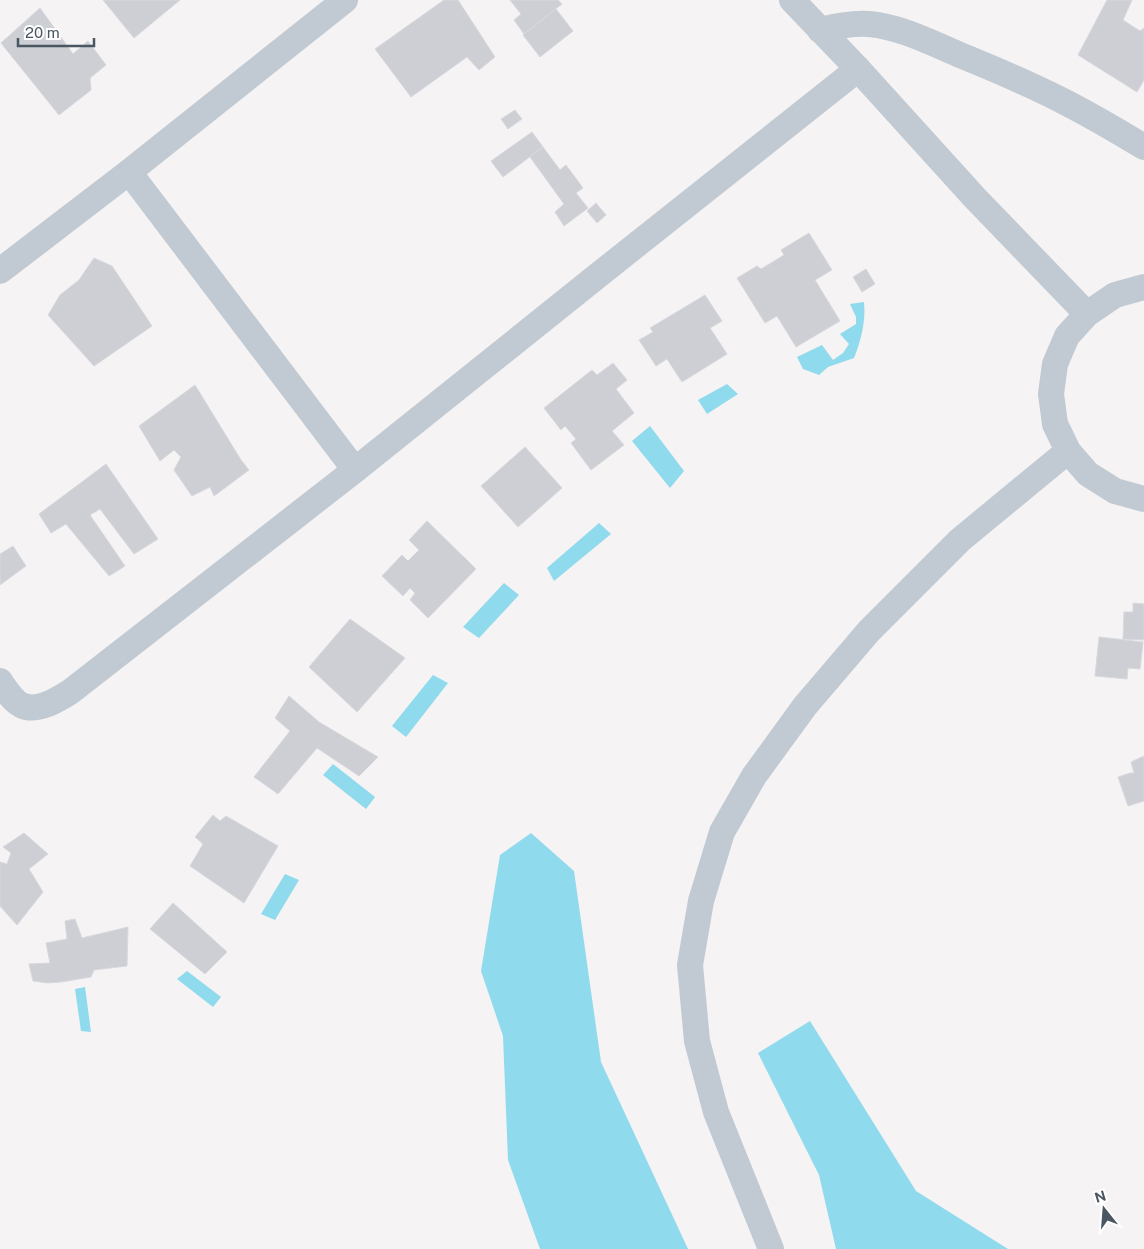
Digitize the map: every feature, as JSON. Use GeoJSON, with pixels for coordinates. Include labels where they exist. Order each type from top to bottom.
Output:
{"type":"FeatureCollection","features":[{"type":"Feature","properties":{"kind":"street"},"geometry":{"type":"LineString","coordinates":[[0,271],[129,172],[345,0]]}},
{"type":"Feature","properties":{"kind":"street"},"geometry":{"type":"LineString","coordinates":[[792,0],[858,69],[975,198],[1087,314]]}},
{"type":"Feature","properties":{"kind":"street"},"geometry":{"type":"LineString","coordinates":[[820,30],[844,25],[869,24],[892,28],[913,35],[1058,98],[1144,147]]}},
{"type":"Feature","properties":{"kind":"street"},"geometry":{"type":"LineString","coordinates":[[0,682],[22,706],[36,708],[54,702],[70,692],[355,470],[858,69]]}},
{"type":"Feature","properties":{"kind":"street"},"geometry":{"type":"LineString","coordinates":[[129,172],[355,470]]}},
{"type":"Feature","properties":{"kind":"street"},"geometry":{"type":"LineString","coordinates":[[1144,288],[1116,295],[1087,314],[1067,336],[1055,364],[1051,394],[1055,424],[1068,451],[1088,474],[1115,491],[1144,499]]}},
{"type":"Feature","properties":{"kind":"street"},"geometry":{"type":"LineString","coordinates":[[772,1249],[716,1112],[697,1041],[690,965],[701,901],[722,832],[754,776],[794,721],[869,631],[960,540],[1068,451]]}},
{"type":"Feature","properties":{"kind":"water"},"geometry":{"type":"Polygon","coordinates":[[[864,302],[862,331],[854,358],[828,367],[819,375],[803,369],[797,357],[822,345],[833,360],[843,353],[849,344],[840,334],[856,324],[856,317],[850,304],[864,302]]]}},
{"type":"Feature","properties":{"kind":"water"},"geometry":{"type":"Polygon","coordinates":[[[727,384],[738,394],[707,414],[698,400],[727,384]]]}},
{"type":"Feature","properties":{"kind":"water"},"geometry":{"type":"Polygon","coordinates":[[[650,426],[684,471],[670,488],[632,441],[650,426]]]}},
{"type":"Feature","properties":{"kind":"water"},"geometry":{"type":"Polygon","coordinates":[[[599,523],[611,534],[554,581],[547,568],[599,523]]]}},
{"type":"Feature","properties":{"kind":"water"},"geometry":{"type":"Polygon","coordinates":[[[504,583],[519,595],[479,638],[463,627],[504,583]]]}},
{"type":"Feature","properties":{"kind":"water"},"geometry":{"type":"Polygon","coordinates":[[[433,675],[448,683],[406,737],[392,726],[433,675]]]}},
{"type":"Feature","properties":{"kind":"water"},"geometry":{"type":"Polygon","coordinates":[[[333,764],[375,797],[366,809],[323,775],[333,764]]]}},
{"type":"Feature","properties":{"kind":"water"},"geometry":{"type":"Polygon","coordinates":[[[531,833],[574,871],[601,1062],[688,1249],[540,1249],[508,1160],[503,1036],[481,971],[500,855],[531,833]]]}},
{"type":"Feature","properties":{"kind":"water"},"geometry":{"type":"Polygon","coordinates":[[[285,874],[299,880],[275,920],[261,914],[285,874]]]}},
{"type":"Feature","properties":{"kind":"water"},"geometry":{"type":"Polygon","coordinates":[[[187,971],[221,997],[213,1007],[177,979],[187,971]]]}},
{"type":"Feature","properties":{"kind":"water"},"geometry":{"type":"Polygon","coordinates":[[[85,987],[91,1032],[81,1031],[75,989],[85,987]]]}},
{"type":"Feature","properties":{"kind":"water"},"geometry":{"type":"Polygon","coordinates":[[[810,1021],[916,1191],[1008,1249],[836,1249],[819,1175],[758,1053],[810,1021]]]}},
{"type":"Feature","properties":{"kind":"building"},"geometry":{"type":"Polygon","coordinates":[[[103,0],[180,0],[134,38],[103,0]]]}},
{"type":"Feature","properties":{"kind":"building"},"geometry":{"type":"Polygon","coordinates":[[[444,0],[458,0],[495,57],[479,70],[467,57],[411,97],[375,49],[444,0]]]}},
{"type":"Feature","properties":{"kind":"building"},"geometry":{"type":"Polygon","coordinates":[[[510,0],[558,0],[562,4],[524,34],[514,20],[521,14],[510,0]]]}},
{"type":"Feature","properties":{"kind":"building"},"geometry":{"type":"Polygon","coordinates":[[[1107,0],[1132,0],[1123,20],[1140,31],[1144,28],[1144,80],[1137,92],[1078,55],[1107,0]]]}},
{"type":"Feature","properties":{"kind":"building"},"geometry":{"type":"Polygon","coordinates":[[[40,8],[73,54],[88,41],[106,65],[90,78],[91,90],[59,115],[1,43],[40,8]]]}},
{"type":"Feature","properties":{"kind":"building"},"geometry":{"type":"Polygon","coordinates":[[[556,9],[573,31],[540,57],[523,35],[556,9]]]}},
{"type":"Feature","properties":{"kind":"building"},"geometry":{"type":"Polygon","coordinates":[[[515,110],[522,119],[508,129],[501,119],[515,110]]]}},
{"type":"Feature","properties":{"kind":"building"},"geometry":{"type":"Polygon","coordinates":[[[532,132],[543,147],[503,177],[491,161],[532,132]]]}},
{"type":"Feature","properties":{"kind":"building"},"geometry":{"type":"Polygon","coordinates":[[[543,147],[560,170],[566,165],[583,188],[576,193],[588,208],[564,226],[555,212],[564,204],[530,157],[543,147]]]}},
{"type":"Feature","properties":{"kind":"building"},"geometry":{"type":"Polygon","coordinates":[[[596,203],[606,215],[597,223],[587,211],[596,203]]]}},
{"type":"Feature","properties":{"kind":"building"},"geometry":{"type":"Polygon","coordinates":[[[809,233],[832,270],[815,280],[840,321],[796,347],[777,316],[765,323],[737,278],[757,266],[761,269],[784,255],[781,250],[809,233]]]}},
{"type":"Feature","properties":{"kind":"building"},"geometry":{"type":"Polygon","coordinates":[[[94,258],[112,266],[152,326],[94,366],[48,315],[60,295],[79,280],[94,258]]]}},
{"type":"Feature","properties":{"kind":"building"},"geometry":{"type":"Polygon","coordinates":[[[866,269],[875,284],[862,292],[853,277],[866,269]]]}},
{"type":"Feature","properties":{"kind":"building"},"geometry":{"type":"Polygon","coordinates":[[[705,295],[722,321],[710,328],[727,354],[682,382],[667,359],[656,366],[639,340],[653,332],[650,328],[705,295]]]}},
{"type":"Feature","properties":{"kind":"building"},"geometry":{"type":"Polygon","coordinates":[[[613,363],[627,380],[616,389],[634,413],[612,431],[624,445],[591,470],[571,443],[576,439],[565,426],[561,430],[544,408],[592,370],[597,375],[613,363]]]}},
{"type":"Feature","properties":{"kind":"building"},"geometry":{"type":"Polygon","coordinates":[[[195,385],[249,470],[214,496],[210,487],[192,496],[174,470],[181,457],[174,450],[160,461],[139,426],[195,385]]]}},
{"type":"Feature","properties":{"kind":"building"},"geometry":{"type":"Polygon","coordinates":[[[525,447],[562,488],[518,527],[481,486],[525,447]]]}},
{"type":"Feature","properties":{"kind":"building"},"geometry":{"type":"Polygon","coordinates":[[[106,464],[158,539],[134,554],[100,509],[90,515],[125,566],[109,576],[66,524],[51,533],[39,514],[106,464]]]}},
{"type":"Feature","properties":{"kind":"building"},"geometry":{"type":"Polygon","coordinates":[[[427,521],[476,569],[428,618],[410,600],[415,593],[410,588],[403,596],[382,576],[402,555],[408,561],[419,550],[409,540],[427,521]]]}},
{"type":"Feature","properties":{"kind":"building"},"geometry":{"type":"Polygon","coordinates":[[[13,546],[26,566],[0,585],[0,554],[13,546]]]}},
{"type":"Feature","properties":{"kind":"building"},"geometry":{"type":"Polygon","coordinates":[[[1133,603],[1144,604],[1144,640],[1123,639],[1124,612],[1133,612],[1133,603]]]}},
{"type":"Feature","properties":{"kind":"building"},"geometry":{"type":"Polygon","coordinates":[[[350,619],[405,658],[357,712],[309,667],[350,619]]]}},
{"type":"Feature","properties":{"kind":"building"},"geometry":{"type":"Polygon","coordinates":[[[1099,637],[1143,642],[1140,669],[1128,668],[1127,679],[1095,676],[1099,637]]]}},
{"type":"Feature","properties":{"kind":"building"},"geometry":{"type":"Polygon","coordinates":[[[289,696],[319,722],[378,757],[359,776],[317,748],[278,794],[254,777],[290,731],[275,718],[289,696]]]}},
{"type":"Feature","properties":{"kind":"building"},"geometry":{"type":"Polygon","coordinates":[[[1144,756],[1144,801],[1128,806],[1118,777],[1134,773],[1131,762],[1144,756]]]}},
{"type":"Feature","properties":{"kind":"building"},"geometry":{"type":"Polygon","coordinates":[[[213,815],[220,821],[226,816],[278,846],[244,903],[190,866],[203,844],[195,837],[213,815]]]}},
{"type":"Feature","properties":{"kind":"building"},"geometry":{"type":"Polygon","coordinates":[[[24,833],[48,854],[29,869],[43,892],[17,925],[0,906],[0,862],[7,864],[11,853],[3,847],[24,833]]]}},
{"type":"Feature","properties":{"kind":"building"},"geometry":{"type":"Polygon","coordinates":[[[173,903],[227,952],[205,974],[150,929],[173,903]]]}},
{"type":"Feature","properties":{"kind":"building"},"geometry":{"type":"Polygon","coordinates":[[[75,919],[82,938],[128,927],[127,966],[94,970],[91,977],[61,982],[33,981],[29,964],[50,963],[46,943],[67,939],[65,921],[75,919]]]}}]}
